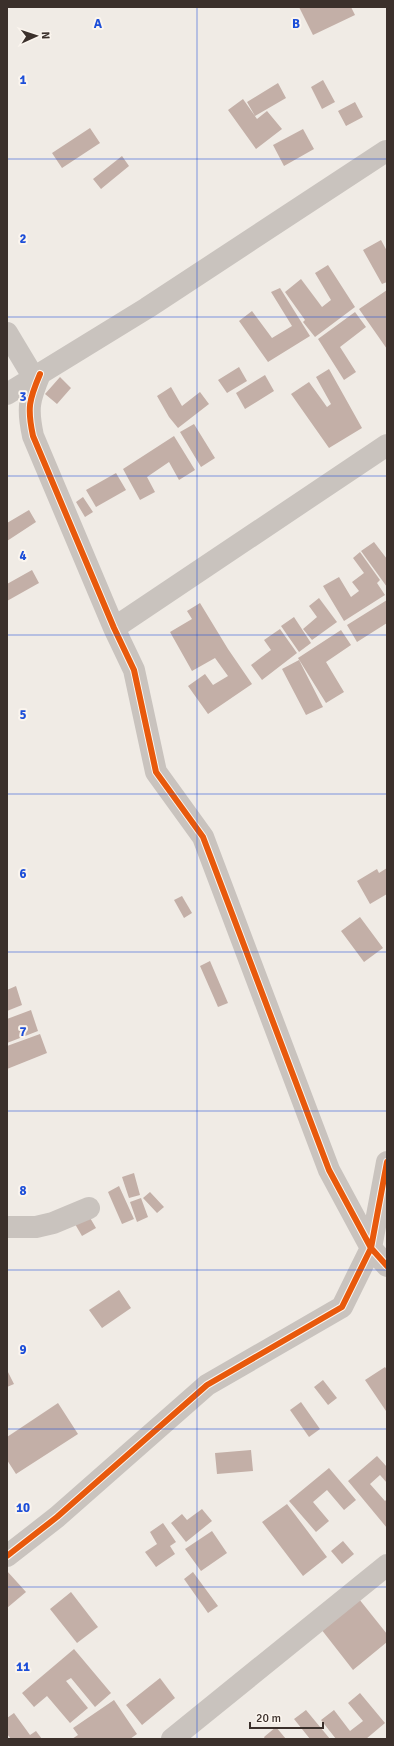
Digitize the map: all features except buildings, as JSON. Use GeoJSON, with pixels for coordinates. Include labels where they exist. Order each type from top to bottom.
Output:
{"type":"FeatureCollection","features":[{"type":"Feature","properties":{"kind":"street"},"geometry":{"type":"LineString","coordinates":[[7,394],[147,308],[386,151]]}},
{"type":"Feature","properties":{"kind":"street"},"geometry":{"type":"LineString","coordinates":[[7,333],[37,376]]}},
{"type":"Feature","properties":{"kind":"street"},"geometry":{"type":"LineString","coordinates":[[37,376],[29,404],[28,416],[33,436],[114,628],[134,670],[156,772],[203,837],[329,1170],[371,1248],[387,1266]]}},
{"type":"Feature","properties":{"kind":"street"},"geometry":{"type":"LineString","coordinates":[[114,628],[387,445]]}},
{"type":"Feature","properties":{"kind":"street"},"geometry":{"type":"LineString","coordinates":[[7,1556],[57,1517],[207,1385],[342,1307],[371,1248],[387,1162]]}},
{"type":"Feature","properties":{"kind":"street"},"geometry":{"type":"LineString","coordinates":[[7,1227],[36,1227],[47,1225],[88,1208]]}},
{"type":"Feature","properties":{"kind":"street"},"geometry":{"type":"LineString","coordinates":[[172,1739],[387,1565]]}},
{"type":"Feature","properties":{"kind":"cycle path"},"geometry":{"type":"LineString","coordinates":[[40,374],[33,391],[30,404],[30,418],[33,436],[114,628],[134,670],[156,772],[203,837],[329,1170],[371,1248],[387,1266]]}},
{"type":"Feature","properties":{"kind":"cycle path"},"geometry":{"type":"LineString","coordinates":[[7,1556],[57,1517],[207,1385],[342,1307],[371,1248],[387,1162]]}}]}
